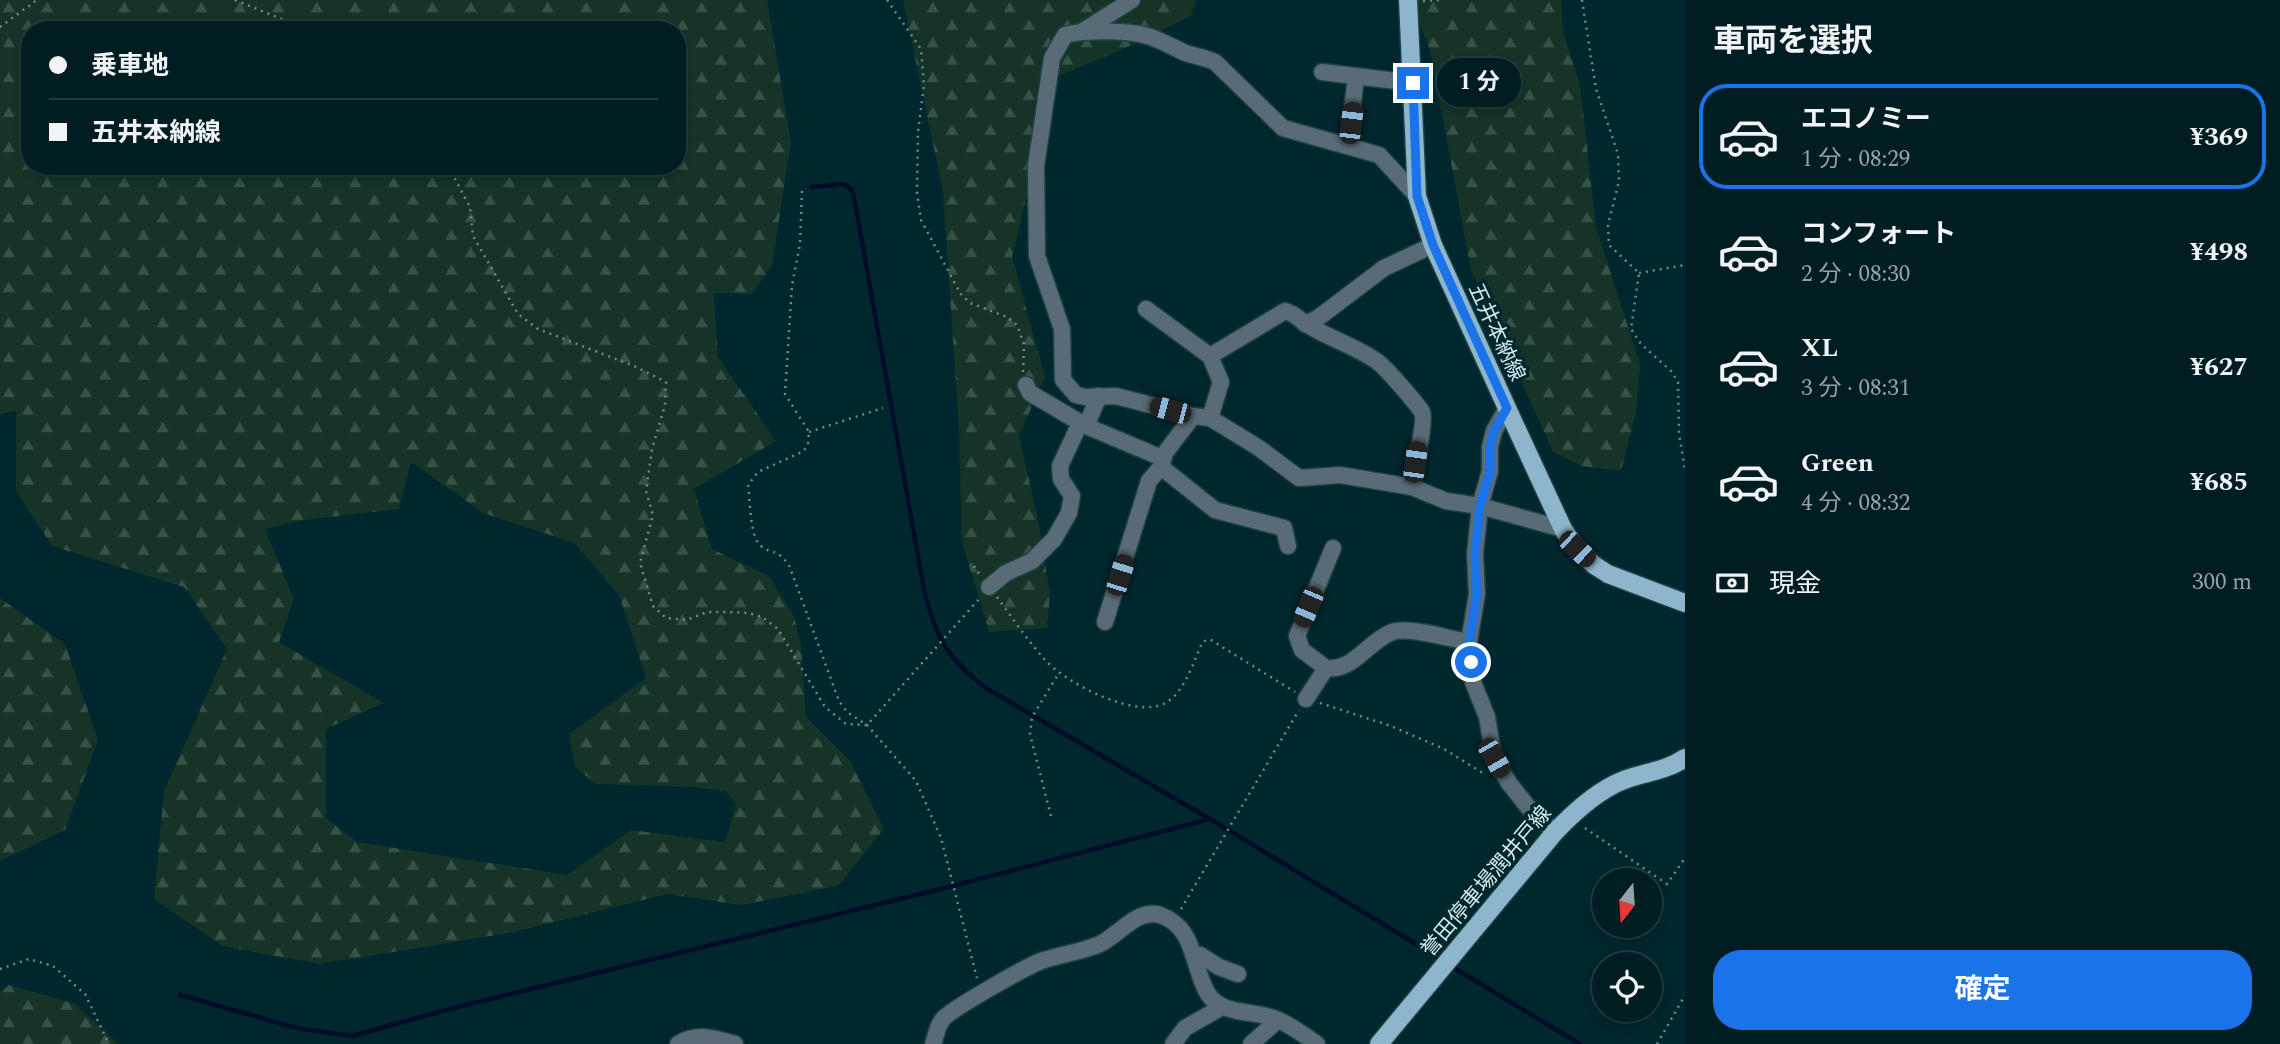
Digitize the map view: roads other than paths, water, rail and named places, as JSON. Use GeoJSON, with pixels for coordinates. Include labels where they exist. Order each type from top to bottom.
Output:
{"type":"FeatureCollection","features":[{"type":"Feature","properties":{"kind":"main road","name":"五井本納線"},"geometry":{"type":"LineString","coordinates":[[1408,0],[1417,196],[1433,245],[1507,408],[1563,529],[1577,549],[1594,565],[1630,583],[1685,603]]}},
{"type":"Feature","properties":{"kind":"main road","name":"誉田停車場潤井戸線"},"geometry":{"type":"LineString","coordinates":[[1381,1044],[1576,810],[1621,781],[1647,772],[1665,770],[1685,758]]}},
{"type":"Feature","properties":{"kind":"street"},"geometry":{"type":"LineString","coordinates":[[1083,31],[1132,0]]}},
{"type":"Feature","properties":{"kind":"street"},"geometry":{"type":"LineString","coordinates":[[1417,196],[1379,155],[1283,128],[1214,62],[1204,57],[1185,53],[1170,44],[1144,35],[1083,31],[1065,35],[1052,58],[1036,166],[1037,256],[1062,329],[1063,380],[1076,395],[1116,396],[1210,418],[1259,448],[1299,478],[1340,475],[1412,487],[1447,502],[1480,506],[1563,529]]}},
{"type":"Feature","properties":{"kind":"street"},"geometry":{"type":"LineString","coordinates":[[1322,72],[1413,83]]}},
{"type":"Feature","properties":{"kind":"street"},"geometry":{"type":"LineString","coordinates":[[1348,146],[1356,76]]}},
{"type":"Feature","properties":{"kind":"street"},"geometry":{"type":"LineString","coordinates":[[1305,324],[1318,318],[1384,268],[1433,245]]}},
{"type":"Feature","properties":{"kind":"street"},"geometry":{"type":"LineString","coordinates":[[1146,309],[1210,356],[1221,382],[1210,418]]}},
{"type":"Feature","properties":{"kind":"street"},"geometry":{"type":"LineString","coordinates":[[1210,356],[1285,311],[1379,363],[1422,412],[1424,424],[1419,438],[1412,487]]}},
{"type":"Feature","properties":{"kind":"street"},"geometry":{"type":"LineString","coordinates":[[1026,386],[1030,393],[1083,425],[1161,463],[1215,510],[1284,528],[1288,546]]}},
{"type":"Feature","properties":{"kind":"street"},"geometry":{"type":"LineString","coordinates":[[989,587],[1006,573],[1032,561],[1054,539],[1069,513],[1072,496],[1061,479],[1060,466],[1099,396]]}},
{"type":"Feature","properties":{"kind":"street"},"geometry":{"type":"LineString","coordinates":[[1507,408],[1494,431],[1490,447],[1490,471],[1480,506],[1475,554],[1477,594],[1469,642],[1473,682],[1487,717],[1494,758],[1509,783],[1532,812],[1555,832]]}},
{"type":"Feature","properties":{"kind":"street"},"geometry":{"type":"LineString","coordinates":[[1105,622],[1149,481],[1193,416]]}},
{"type":"Feature","properties":{"kind":"street"},"geometry":{"type":"LineString","coordinates":[[1333,548],[1297,636],[1302,650],[1326,668],[1344,667],[1378,640],[1391,632],[1402,630],[1469,642]]}},
{"type":"Feature","properties":{"kind":"street"},"geometry":{"type":"LineString","coordinates":[[1306,699],[1326,668]]}},
{"type":"Feature","properties":{"kind":"street"},"geometry":{"type":"LineString","coordinates":[[933,1044],[939,1025],[952,1010],[1042,960],[1096,946],[1111,939],[1143,915],[1157,914],[1174,921],[1191,945],[1208,995],[1222,1007],[1278,1020],[1317,1044]]}},
{"type":"Feature","properties":{"kind":"street"},"geometry":{"type":"LineString","coordinates":[[1195,956],[1200,955],[1219,967],[1238,974]]}},
{"type":"Feature","properties":{"kind":"street"},"geometry":{"type":"LineString","coordinates":[[1174,1044],[1185,1028],[1222,1007]]}},
{"type":"Feature","properties":{"kind":"street"},"geometry":{"type":"LineString","coordinates":[[1251,1044],[1278,1020]]}},
{"type":"Feature","properties":{"kind":"street"},"geometry":{"type":"LineString","coordinates":[[678,1044],[689,1037],[710,1037],[735,1044]]}},
{"type":"Feature","properties":{"kind":"waterway"},"geometry":{"type":"LineString","coordinates":[[812,187],[844,184],[851,189],[854,197],[925,595],[946,648],[953,658],[986,688],[1210,819]]}},
{"type":"Feature","properties":{"kind":"waterway"},"geometry":{"type":"LineString","coordinates":[[180,995],[297,1028],[352,1036],[457,1007],[945,888],[1210,819],[1444,961]]}},
{"type":"Feature","properties":{"kind":"waterway"},"geometry":{"type":"LineString","coordinates":[[1451,966],[1580,1044]]}}]}
